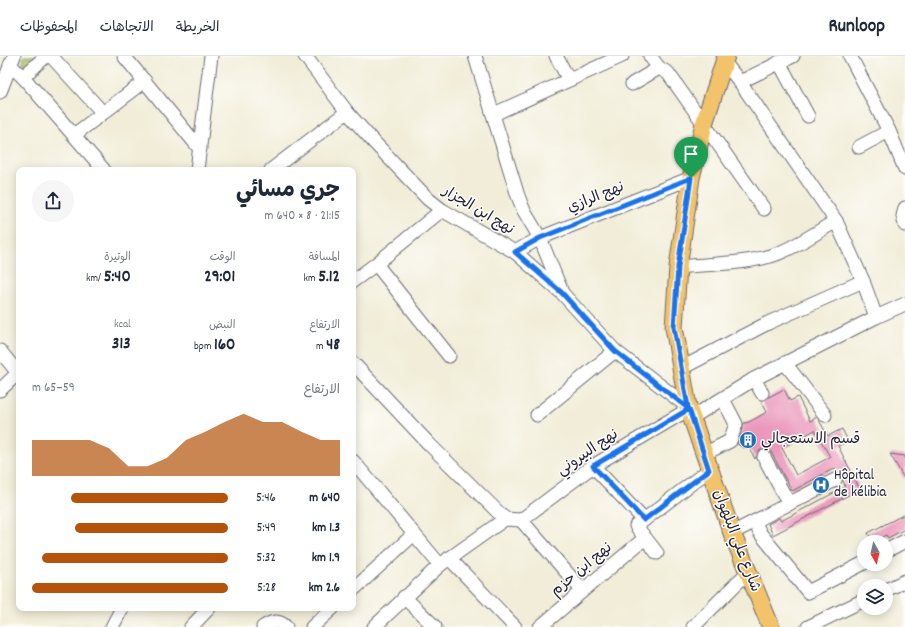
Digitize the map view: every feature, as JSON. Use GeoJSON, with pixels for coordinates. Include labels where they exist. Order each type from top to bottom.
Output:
{"type":"FeatureCollection","features":[{"type":"Feature","properties":{"kind":"main road","name":"شارع علي البلهوان"},"geometry":{"type":"LineString","coordinates":[[725,59],[704,124],[691,178],[678,267],[674,327],[680,369],[689,411],[747,573],[771,627]]}},
{"type":"Feature","properties":{"kind":"street"},"geometry":{"type":"LineString","coordinates":[[23,77],[46,56]]}},
{"type":"Feature","properties":{"kind":"street"},"geometry":{"type":"LineString","coordinates":[[51,56],[103,113]]}},
{"type":"Feature","properties":{"kind":"street"},"geometry":{"type":"LineString","coordinates":[[124,56],[200,149]]}},
{"type":"Feature","properties":{"kind":"street"},"geometry":{"type":"LineString","coordinates":[[197,167],[211,56]]}},
{"type":"Feature","properties":{"kind":"street","name":"نهج ابن الجزار"},"geometry":{"type":"LineString","coordinates":[[305,56],[347,112],[399,170],[442,210],[515,252],[562,293],[615,351],[689,411]]}},
{"type":"Feature","properties":{"kind":"street"},"geometry":{"type":"LineString","coordinates":[[475,56],[518,196],[527,217],[540,238],[562,293]]}},
{"type":"Feature","properties":{"kind":"street"},"geometry":{"type":"LineString","coordinates":[[556,56],[569,80]]}},
{"type":"Feature","properties":{"kind":"street"},"geometry":{"type":"LineString","coordinates":[[494,114],[622,56]]}},
{"type":"Feature","properties":{"kind":"street"},"geometry":{"type":"LineString","coordinates":[[650,56],[659,68],[668,73],[677,84],[764,209]]}},
{"type":"Feature","properties":{"kind":"street"},"geometry":{"type":"LineString","coordinates":[[740,82],[792,56]]}},
{"type":"Feature","properties":{"kind":"street"},"geometry":{"type":"LineString","coordinates":[[850,56],[889,132],[905,169]]}},
{"type":"Feature","properties":{"kind":"street"},"geometry":{"type":"LineString","coordinates":[[725,59],[836,221],[863,281],[876,317]]}},
{"type":"Feature","properties":{"kind":"street"},"geometry":{"type":"LineString","coordinates":[[12,60],[23,77],[101,167]]}},
{"type":"Feature","properties":{"kind":"street"},"geometry":{"type":"LineString","coordinates":[[0,92],[12,60]]}},
{"type":"Feature","properties":{"kind":"street"},"geometry":{"type":"LineString","coordinates":[[779,62],[808,116]]}},
{"type":"Feature","properties":{"kind":"street"},"geometry":{"type":"LineString","coordinates":[[632,84],[659,68]]}},
{"type":"Feature","properties":{"kind":"street"},"geometry":{"type":"LineString","coordinates":[[74,135],[145,81]]}},
{"type":"Feature","properties":{"kind":"street"},"geometry":{"type":"LineString","coordinates":[[278,167],[347,112]]}},
{"type":"Feature","properties":{"kind":"street"},"geometry":{"type":"LineString","coordinates":[[859,147],[889,132]]}},
{"type":"Feature","properties":{"kind":"street","name":"نهج الرازي"},"geometry":{"type":"LineString","coordinates":[[515,252],[540,238],[691,178]]}},
{"type":"Feature","properties":{"kind":"street"},"geometry":{"type":"LineString","coordinates":[[905,208],[903,216],[905,225]]}},
{"type":"Feature","properties":{"kind":"street"},"geometry":{"type":"LineString","coordinates":[[356,274],[376,264],[442,210]]}},
{"type":"Feature","properties":{"kind":"street"},"geometry":{"type":"LineString","coordinates":[[678,267],[771,256],[785,250],[836,221]]}},
{"type":"Feature","properties":{"kind":"street"},"geometry":{"type":"LineString","coordinates":[[376,264],[449,356]]}},
{"type":"Feature","properties":{"kind":"street"},"geometry":{"type":"LineString","coordinates":[[680,369],[768,323],[863,281]]}},
{"type":"Feature","properties":{"kind":"street","name":"نهج البيروني"},"geometry":{"type":"LineString","coordinates":[[521,520],[593,466],[689,411],[723,399],[754,379],[876,317],[905,304]]}},
{"type":"Feature","properties":{"kind":"street"},"geometry":{"type":"LineString","coordinates":[[0,351],[16,370]]}},
{"type":"Feature","properties":{"kind":"street"},"geometry":{"type":"LineString","coordinates":[[537,415],[615,351]]}},
{"type":"Feature","properties":{"kind":"street"},"geometry":{"type":"LineString","coordinates":[[785,363],[825,415]]}},
{"type":"Feature","properties":{"kind":"street"},"geometry":{"type":"LineString","coordinates":[[356,366],[429,444],[505,519]]}},
{"type":"Feature","properties":{"kind":"street"},"geometry":{"type":"LineString","coordinates":[[0,390],[16,377]]}},
{"type":"Feature","properties":{"kind":"street"},"geometry":{"type":"LineString","coordinates":[[754,379],[762,393]]}},
{"type":"Feature","properties":{"kind":"street"},"geometry":{"type":"LineString","coordinates":[[657,553],[636,526],[730,441],[736,424],[723,399]]}},
{"type":"Feature","properties":{"kind":"street"},"geometry":{"type":"LineString","coordinates":[[764,457],[789,504]]}},
{"type":"Feature","properties":{"kind":"street"},"geometry":{"type":"LineString","coordinates":[[356,465],[414,534],[515,627]]}},
{"type":"Feature","properties":{"kind":"street"},"geometry":{"type":"LineString","coordinates":[[593,466],[644,520]]}},
{"type":"Feature","properties":{"kind":"street"},"geometry":{"type":"LineString","coordinates":[[732,533],[835,480]]}},
{"type":"Feature","properties":{"kind":"street"},"geometry":{"type":"LineString","coordinates":[[374,627],[404,597],[444,561],[505,519],[521,520],[582,590]]}},
{"type":"Feature","properties":{"kind":"street"},"geometry":{"type":"LineString","coordinates":[[755,522],[760,533],[808,592],[857,566]]}},
{"type":"Feature","properties":{"kind":"street"},"geometry":{"type":"LineString","coordinates":[[356,587],[414,534]]}},
{"type":"Feature","properties":{"kind":"street","name":"نهج ابن حزم"},"geometry":{"type":"LineString","coordinates":[[540,627],[645,538]]}},
{"type":"Feature","properties":{"kind":"street"},"geometry":{"type":"LineString","coordinates":[[893,547],[905,541]]}},
{"type":"Feature","properties":{"kind":"street"},"geometry":{"type":"LineString","coordinates":[[694,627],[747,573]]}},
{"type":"Feature","properties":{"kind":"street"},"geometry":{"type":"LineString","coordinates":[[893,587],[905,582]]}},
{"type":"Feature","properties":{"kind":"street"},"geometry":{"type":"LineString","coordinates":[[404,597],[435,627]]}},
{"type":"Feature","properties":{"kind":"street"},"geometry":{"type":"LineString","coordinates":[[808,627],[857,603]]}},
{"type":"Feature","properties":{"kind":"street"},"geometry":{"type":"LineString","coordinates":[[191,627],[207,611]]}},
{"type":"Feature","properties":{"kind":"street"},"geometry":{"type":"LineString","coordinates":[[312,627],[330,611]]}},
{"type":"Feature","properties":{"kind":"street"},"geometry":{"type":"LineString","coordinates":[[263,627],[274,622],[280,622],[286,627]]}},
{"type":"Feature","properties":{"kind":"green space"},"geometry":{"type":"Polygon","coordinates":[[[24,56],[42,56],[32,66],[23,64],[24,56]]]}},
{"type":"Feature","properties":{"kind":"building"},"geometry":{"type":"Polygon","coordinates":[[[784,389],[790,401],[798,397],[810,421],[817,417],[828,436],[842,429],[848,441],[838,446],[860,489],[773,535],[768,524],[779,518],[781,521],[845,487],[842,476],[835,468],[792,491],[770,450],[760,450],[755,459],[748,445],[744,448],[737,444],[744,423],[749,422],[767,412],[761,401],[784,389]],[[815,430],[782,448],[796,475],[830,457],[815,430]]]}},
{"type":"Feature","properties":{"kind":"building"},"geometry":{"type":"Polygon","coordinates":[[[890,454],[905,456],[905,480],[890,454]]]}},
{"type":"Feature","properties":{"kind":"building"},"geometry":{"type":"Polygon","coordinates":[[[905,514],[905,529],[893,535],[869,535],[868,533],[905,514]]]}},
{"type":"Feature","properties":{"kind":"place","name":"قسم الاستعجالي"},"geometry":{"type":"Point","coordinates":[748,440]}},
{"type":"Feature","properties":{"kind":"place","name":"Hôpital de kélibia"},"geometry":{"type":"Point","coordinates":[821,485]}},
{"type":"Feature","properties":{"kind":"route"},"geometry":{"type":"LineString","coordinates":[[691,178],[540,238],[515,252],[562,293],[615,351],[689,409],[593,466],[644,520],[709,470],[691,418],[689,409],[688,407],[680,369],[674,327],[674,306],[678,267],[691,178]]}}]}
